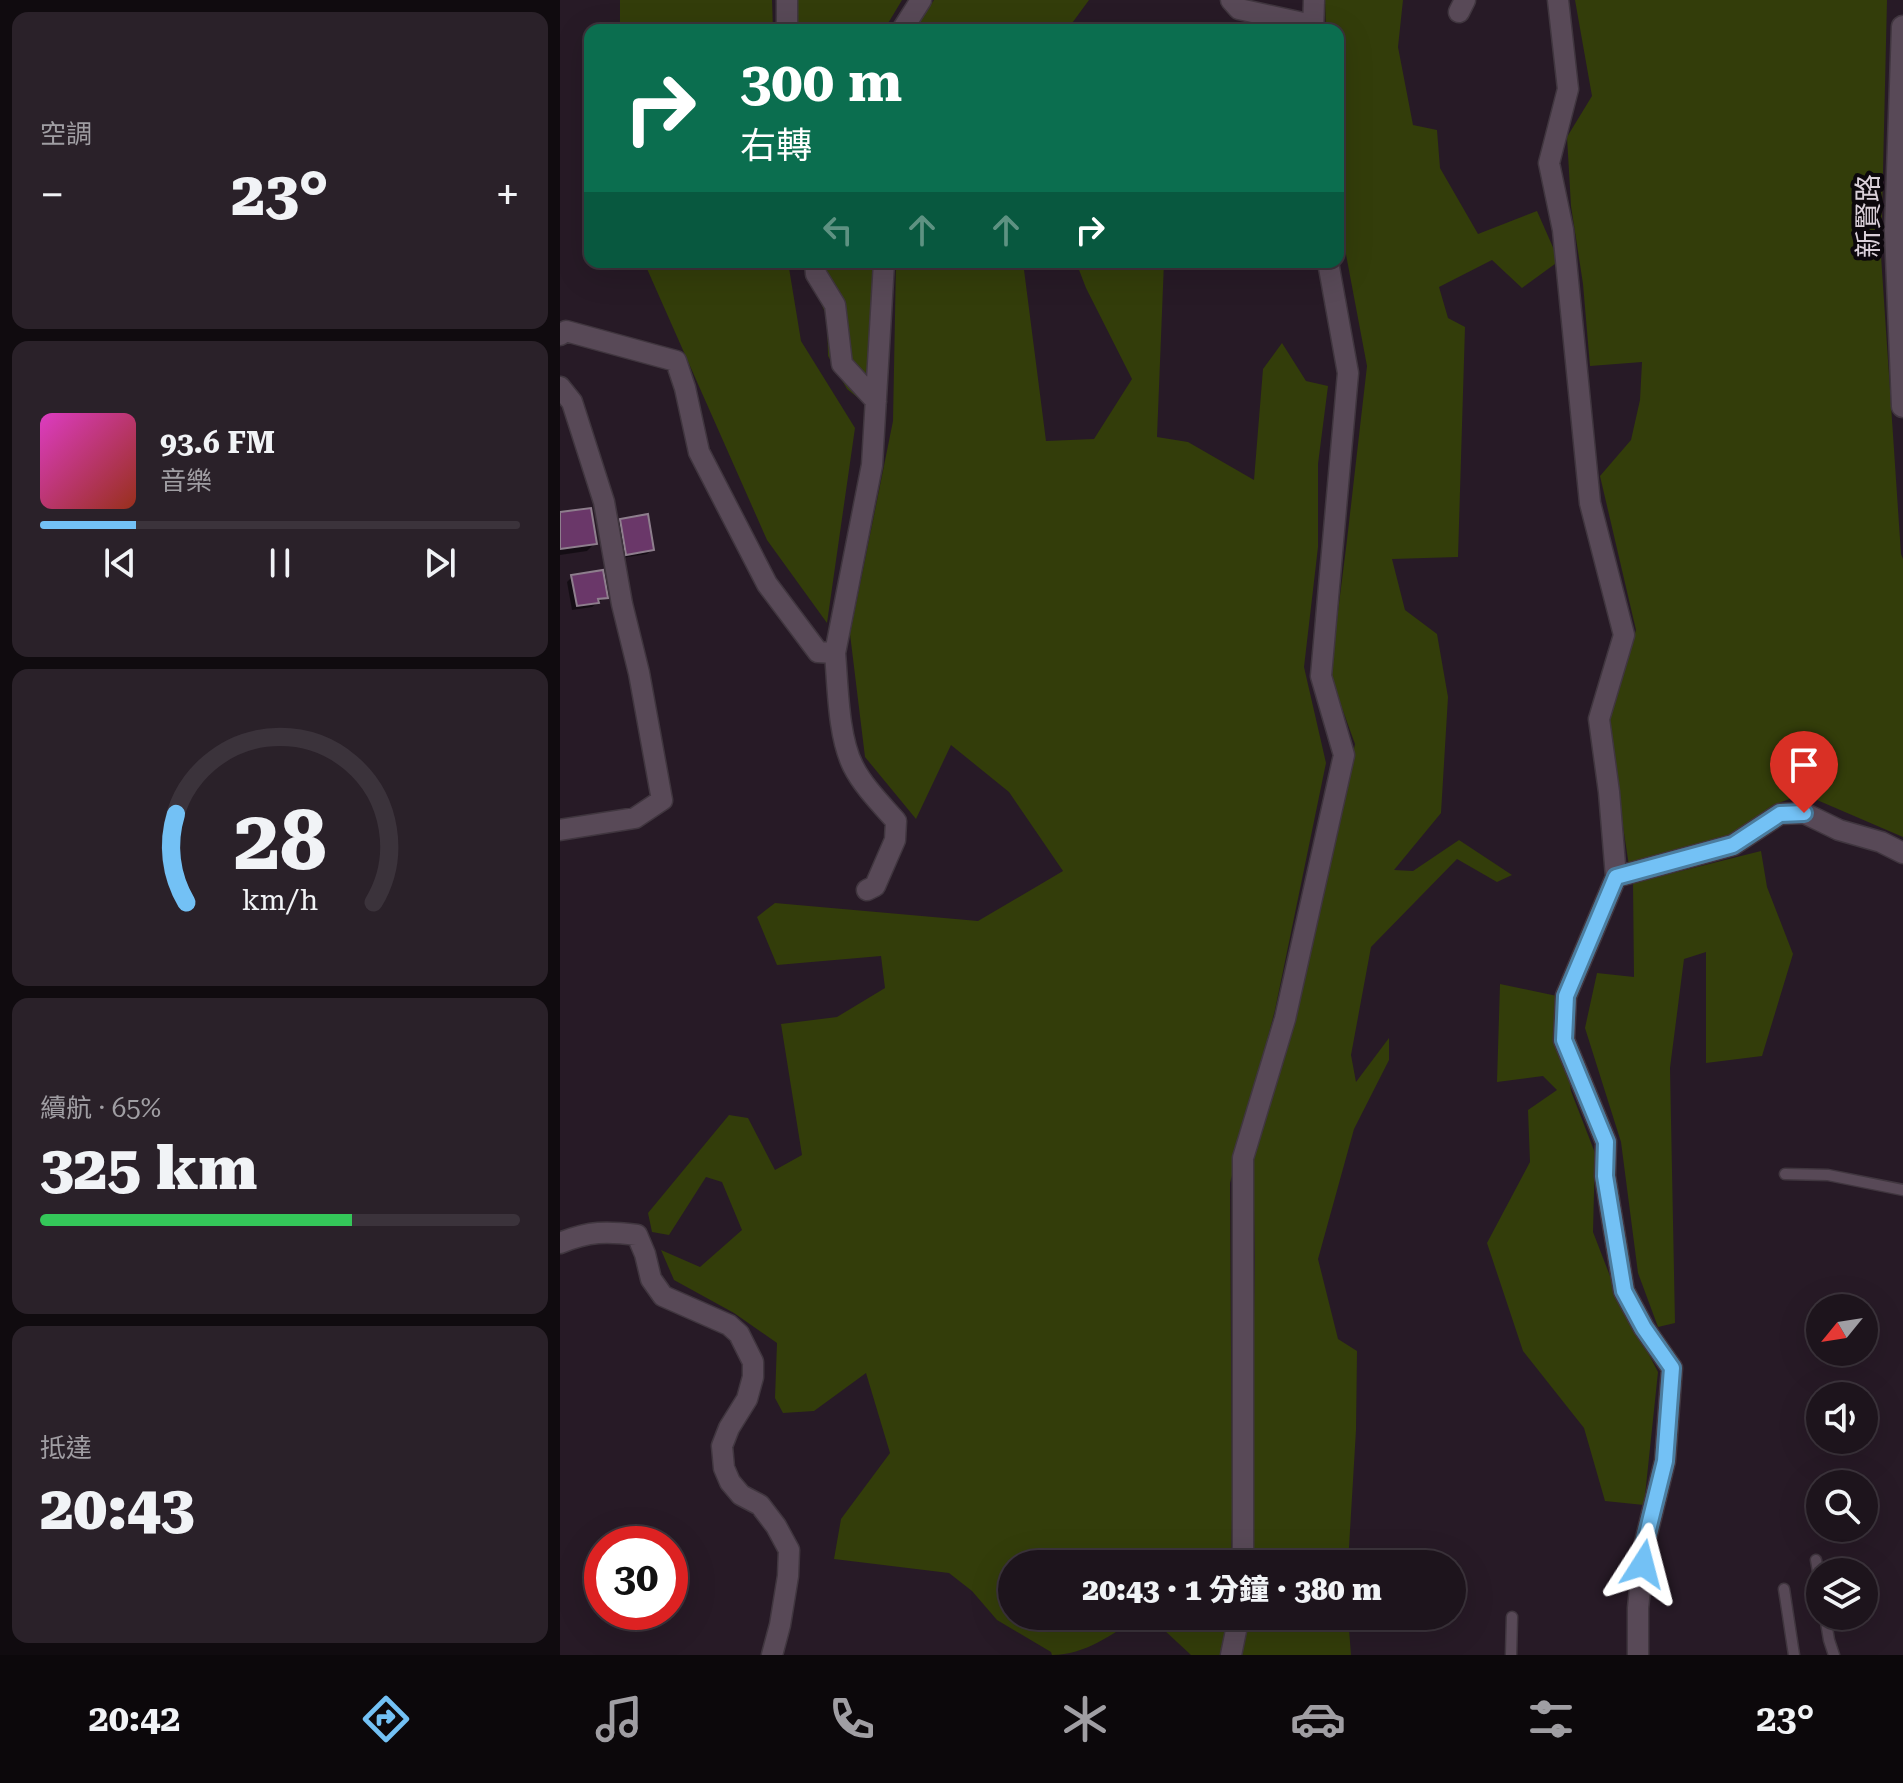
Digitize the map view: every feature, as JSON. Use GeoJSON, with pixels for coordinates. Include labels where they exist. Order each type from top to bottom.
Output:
{"type":"FeatureCollection","features":[{"type":"Feature","properties":{"kind":"street"},"geometry":{"type":"LineString","coordinates":[[787,0],[787,24]]}},
{"type":"Feature","properties":{"kind":"street"},"geometry":{"type":"LineString","coordinates":[[906,24],[921,0]]}},
{"type":"Feature","properties":{"kind":"street"},"geometry":{"type":"LineString","coordinates":[[1231,0],[1239,9],[1297,24]]}},
{"type":"Feature","properties":{"kind":"street"},"geometry":{"type":"LineString","coordinates":[[1312,24],[1314,0]]}},
{"type":"Feature","properties":{"kind":"street"},"geometry":{"type":"LineString","coordinates":[[1558,0],[1568,89],[1549,163],[1563,230],[1590,503],[1624,635],[1599,719],[1616,877],[1566,996],[1564,1040],[1606,1142],[1605,1176],[1624,1291],[1644,1328],[1672,1368],[1665,1461],[1643,1555],[1638,1655]]}},
{"type":"Feature","properties":{"kind":"street","name":"新賢路"},"geometry":{"type":"LineString","coordinates":[[1903,27],[1896,231],[1903,406]]}},
{"type":"Feature","properties":{"kind":"street"},"geometry":{"type":"LineString","coordinates":[[816,268],[835,305],[842,364],[876,401]]}},
{"type":"Feature","properties":{"kind":"street"},"geometry":{"type":"LineString","coordinates":[[867,890],[875,886],[895,840],[896,821],[853,765],[841,725],[835,653],[872,465],[884,268]]}},
{"type":"Feature","properties":{"kind":"street"},"geometry":{"type":"LineString","coordinates":[[1243,1550],[1243,1158],[1285,1019],[1344,755],[1321,676],[1348,373],[1329,268]]}},
{"type":"Feature","properties":{"kind":"street"},"geometry":{"type":"LineString","coordinates":[[560,335],[566,331],[676,361],[699,452],[767,584],[818,652],[835,653]]}},
{"type":"Feature","properties":{"kind":"street"},"geometry":{"type":"LineString","coordinates":[[560,387],[572,402],[604,502],[662,800],[635,818],[560,830]]}},
{"type":"Feature","properties":{"kind":"street"},"geometry":{"type":"LineString","coordinates":[[1616,877],[1733,845],[1780,814],[1804,813],[1839,830],[1881,842],[1903,853]]}},
{"type":"Feature","properties":{"kind":"street"},"geometry":{"type":"LineString","coordinates":[[560,1243],[581,1234],[608,1231],[637,1235],[651,1279],[663,1296],[729,1325],[739,1334],[753,1362],[753,1377],[747,1399],[722,1446],[724,1468],[741,1495],[760,1505],[789,1550],[788,1576],[772,1655]]}},
{"type":"Feature","properties":{"kind":"street"},"geometry":{"type":"LineString","coordinates":[[1231,1655],[1236,1630]]}},
{"type":"Feature","properties":{"kind":"lane"},"geometry":{"type":"LineString","coordinates":[[1785,1174],[1828,1175],[1903,1190]]}},
{"type":"Feature","properties":{"kind":"lane"},"geometry":{"type":"LineString","coordinates":[[1784,1589],[1794,1655]]}},
{"type":"Feature","properties":{"kind":"lane"},"geometry":{"type":"LineString","coordinates":[[1511,1655],[1512,1617]]}},
{"type":"Feature","properties":{"kind":"lane"},"geometry":{"type":"LineString","coordinates":[[1827,1630],[1834,1655]]}},
{"type":"Feature","properties":{"kind":"green space"},"geometry":{"type":"Polygon","coordinates":[[[620,0],[772,0],[773,24],[620,24],[620,0]]]}},
{"type":"Feature","properties":{"kind":"green space"},"geometry":{"type":"Polygon","coordinates":[[[777,0],[902,0],[888,24],[779,24],[777,0]]]}},
{"type":"Feature","properties":{"kind":"green space"},"geometry":{"type":"Polygon","coordinates":[[[934,0],[1089,0],[1071,24],[918,24],[934,0]]]}},
{"type":"Feature","properties":{"kind":"green space"},"geometry":{"type":"Polygon","coordinates":[[[1325,0],[1403,0],[1398,47],[1413,125],[1437,130],[1440,168],[1478,234],[1537,211],[1559,261],[1522,288],[1492,260],[1439,287],[1448,318],[1465,327],[1458,557],[1392,559],[1405,610],[1437,634],[1448,697],[1441,813],[1394,870],[1413,871],[1459,840],[1512,875],[1497,882],[1457,859],[1371,947],[1351,1055],[1356,1082],[1389,1038],[1389,1060],[1354,1129],[1318,1259],[1338,1339],[1357,1351],[1349,1550],[1250,1550],[1255,1257],[1253,1156],[1322,902],[1355,744],[1330,675],[1367,366],[1344,244],[1344,24],[1326,24],[1325,0]]]}},
{"type":"Feature","properties":{"kind":"green space"},"geometry":{"type":"Polygon","coordinates":[[[1575,0],[1887,0],[1881,256],[1903,559],[1903,837],[1803,794],[1773,805],[1727,838],[1629,866],[1607,721],[1636,630],[1600,476],[1631,440],[1640,400],[1642,362],[1590,366],[1583,284],[1571,206],[1567,137],[1592,96],[1575,0]]]}},
{"type":"Feature","properties":{"kind":"green space"},"geometry":{"type":"Polygon","coordinates":[[[647,268],[789,268],[801,341],[855,428],[827,623],[767,540],[647,268]]]}},
{"type":"Feature","properties":{"kind":"green space"},"geometry":{"type":"Polygon","coordinates":[[[806,268],[877,268],[874,411],[847,389],[828,356],[827,317],[806,268]]]}},
{"type":"Feature","properties":{"kind":"green space"},"geometry":{"type":"Polygon","coordinates":[[[896,268],[1024,268],[1046,441],[1094,439],[1132,379],[1078,268],[1164,268],[1157,437],[1188,442],[1254,480],[1263,369],[1282,343],[1306,381],[1328,386],[1318,464],[1318,547],[1304,667],[1326,763],[1275,1010],[1230,1183],[1231,1550],[998,1550],[998,1621],[972,1591],[949,1573],[834,1559],[841,1519],[890,1453],[866,1373],[814,1411],[783,1413],[775,1398],[777,1343],[734,1313],[674,1280],[661,1250],[700,1267],[742,1230],[722,1182],[706,1177],[669,1235],[652,1232],[648,1213],[729,1115],[748,1118],[775,1170],[802,1155],[781,1024],[837,1017],[885,988],[881,956],[777,965],[757,917],[775,903],[978,921],[1063,871],[1009,792],[951,745],[916,819],[865,757],[850,634],[893,421],[896,268]]]}},
{"type":"Feature","properties":{"kind":"green space"},"geometry":{"type":"Polygon","coordinates":[[[1761,851],[1767,887],[1793,954],[1762,1056],[1706,1063],[1706,952],[1684,959],[1670,1068],[1675,1323],[1658,1327],[1638,1273],[1621,1142],[1585,1028],[1597,973],[1634,977],[1633,883],[1761,851]]]}},
{"type":"Feature","properties":{"kind":"green space"},"geometry":{"type":"Polygon","coordinates":[[[1500,984],[1557,996],[1571,1091],[1595,1153],[1593,1232],[1615,1289],[1658,1372],[1644,1505],[1605,1501],[1584,1428],[1523,1351],[1487,1243],[1530,1162],[1528,1110],[1557,1090],[1543,1076],[1497,1082],[1500,984]]]}},
{"type":"Feature","properties":{"kind":"green space"},"geometry":{"type":"Polygon","coordinates":[[[1014,1630],[1120,1630],[1076,1651],[1052,1655],[1014,1630]]]}},
{"type":"Feature","properties":{"kind":"green space"},"geometry":{"type":"Polygon","coordinates":[[[1164,1630],[1227,1630],[1224,1655],[1191,1655],[1164,1630]]]}},
{"type":"Feature","properties":{"kind":"green space"},"geometry":{"type":"Polygon","coordinates":[[[1245,1630],[1349,1630],[1351,1655],[1241,1655],[1245,1630]]]}},
{"type":"Feature","properties":{"kind":"building"},"geometry":{"type":"Polygon","coordinates":[[[591,508],[597,544],[560,549],[560,512],[591,508]]]}},
{"type":"Feature","properties":{"kind":"building"},"geometry":{"type":"Polygon","coordinates":[[[648,514],[654,550],[626,555],[620,519],[648,514]]]}},
{"type":"Feature","properties":{"kind":"building"},"geometry":{"type":"Polygon","coordinates":[[[603,570],[608,598],[598,599],[599,603],[577,606],[571,575],[603,570]]]}},
{"type":"Feature","properties":{"kind":"route"},"geometry":{"type":"LineString","coordinates":[[1643,1564],[1645,1542],[1665,1461],[1672,1368],[1644,1328],[1624,1291],[1605,1176],[1606,1142],[1564,1040],[1566,996],[1616,877],[1733,845],[1780,814],[1804,813]]}}]}
